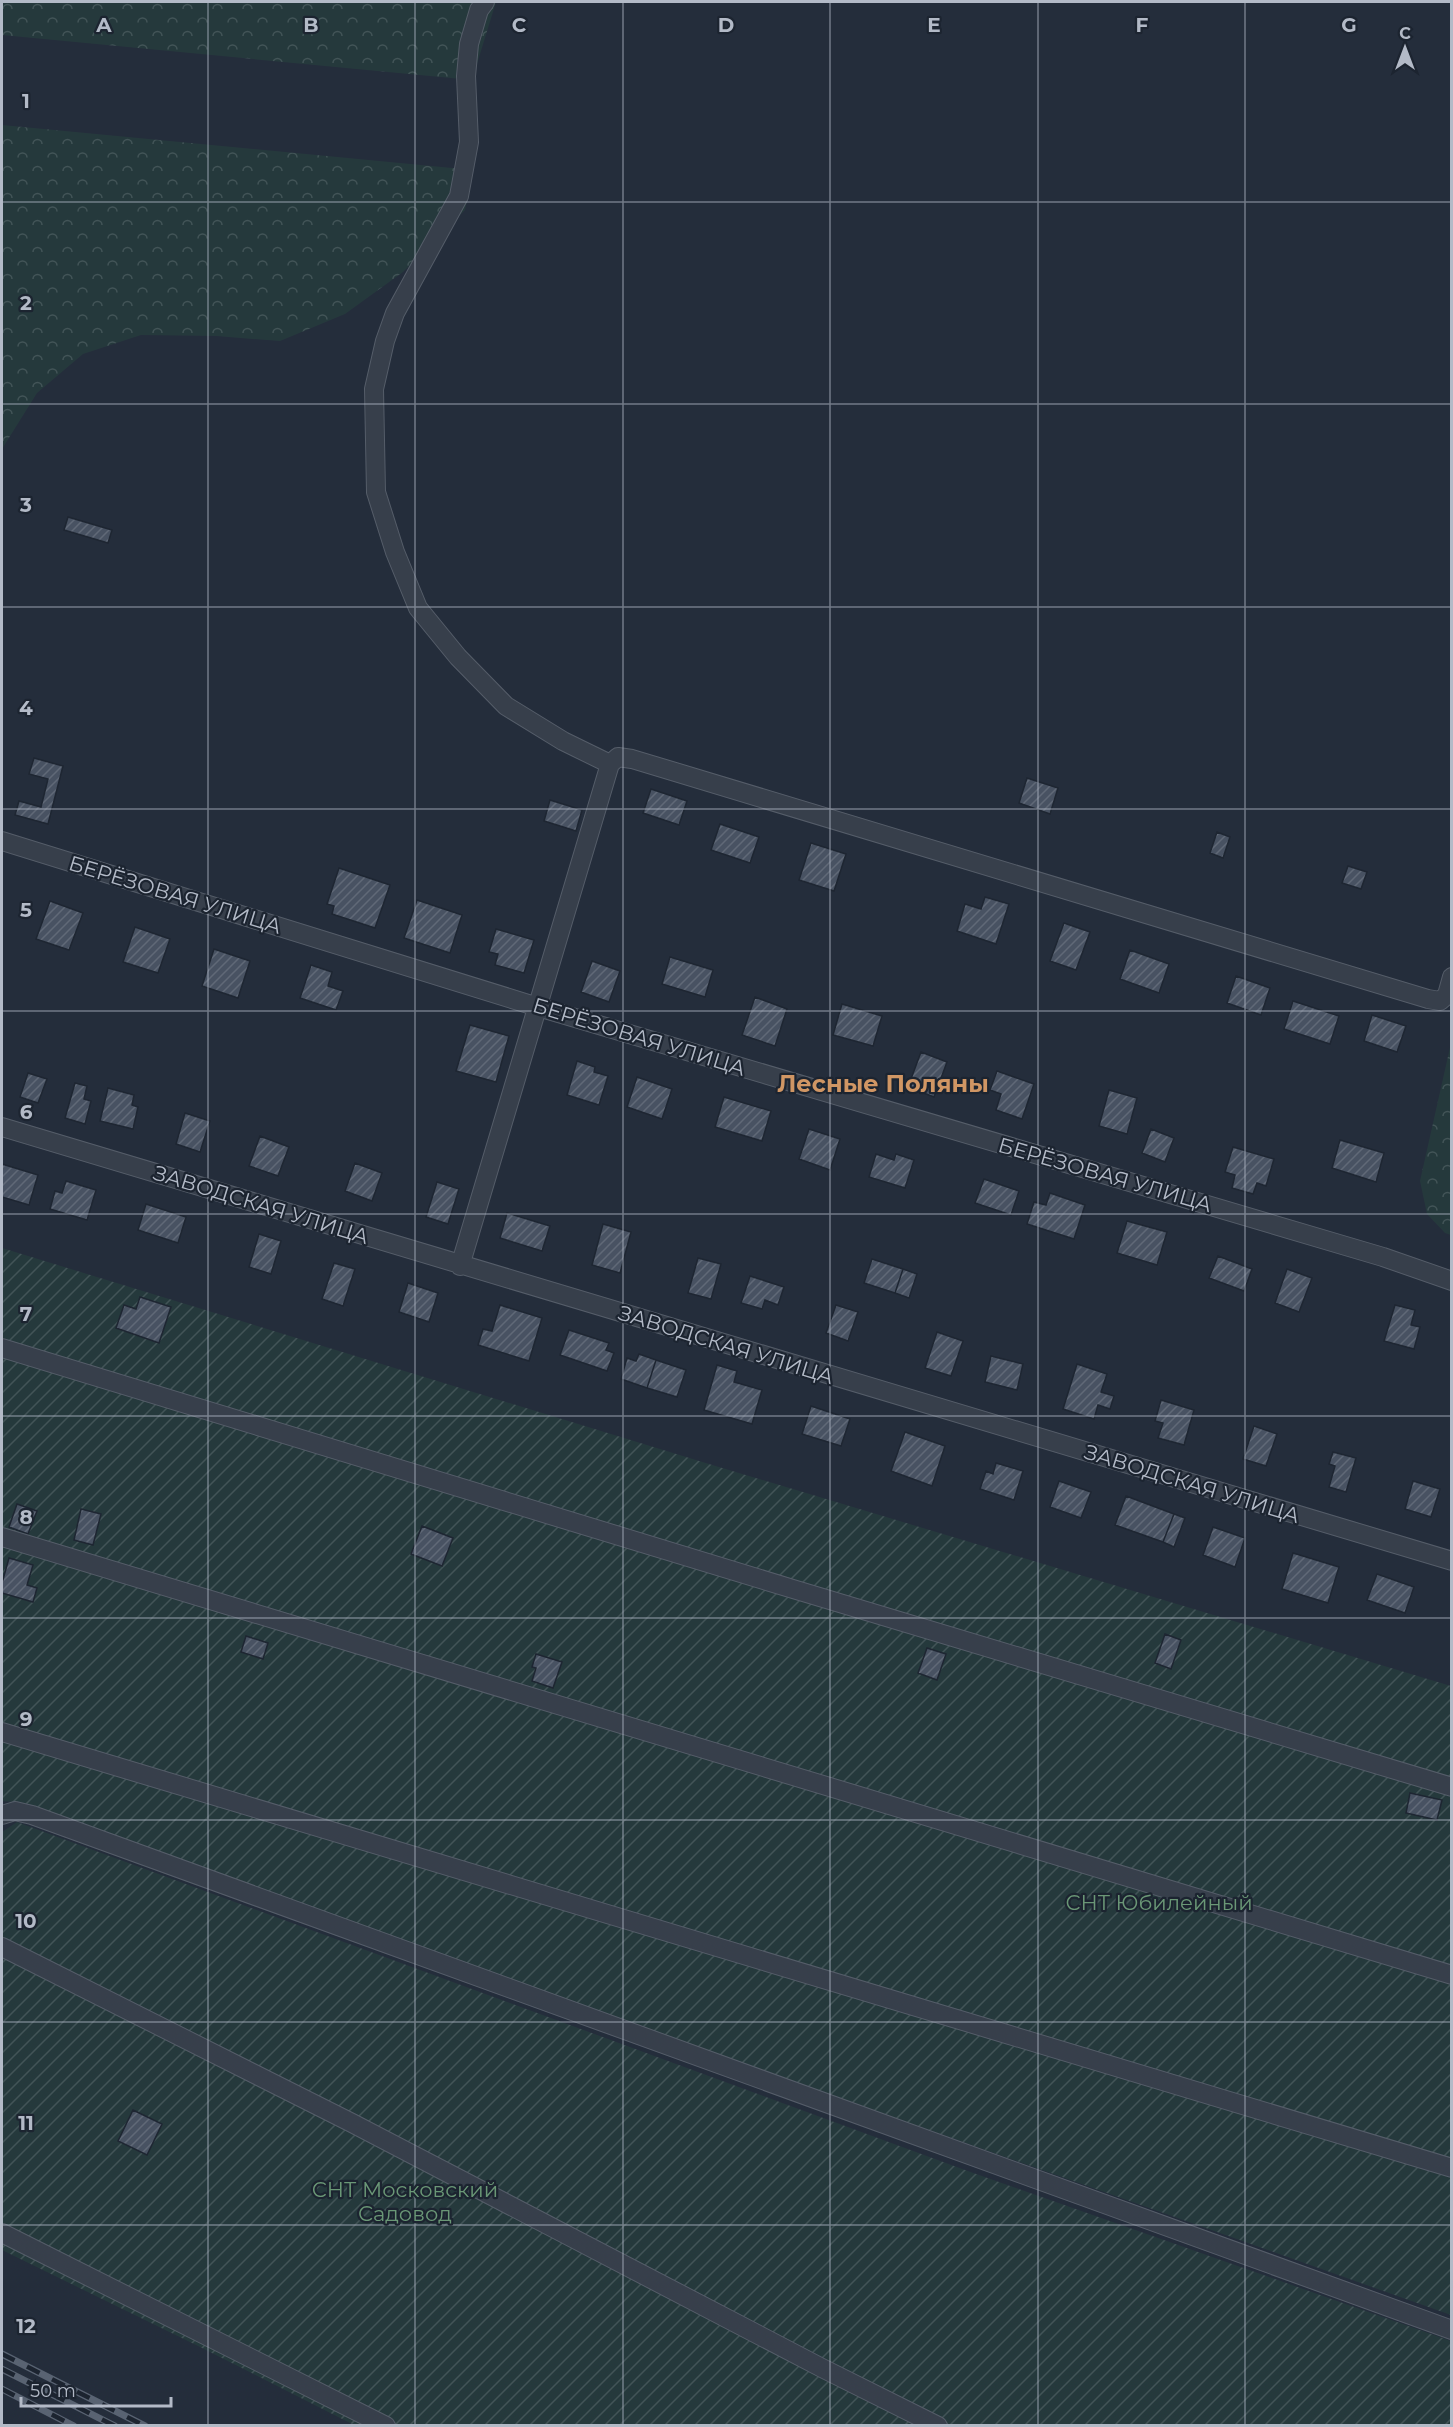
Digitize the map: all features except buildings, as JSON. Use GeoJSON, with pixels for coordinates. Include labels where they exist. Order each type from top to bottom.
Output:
{"type":"FeatureCollection","features":[{"type":"Feature","properties":{"kind":"street"},"geometry":{"type":"LineString","coordinates":[[485,2],[479,10],[469,44],[466,76],[469,142],[459,196],[395,313],[374,389],[376,492],[395,552],[418,608],[458,657],[506,706],[563,741],[610,764]]}},
{"type":"Feature","properties":{"kind":"street"},"geometry":{"type":"LineString","coordinates":[[460,1266],[610,764],[618,757],[632,759],[1428,999],[1440,1001],[1447,995],[1452,977]]}},
{"type":"Feature","properties":{"kind":"street","name":"БЕРЁЗОВАЯ УЛИЦА"},"geometry":{"type":"LineString","coordinates":[[2,841],[538,1007],[1383,1257],[1452,1281]]}},
{"type":"Feature","properties":{"kind":"street","name":"ЗАВОДСКАЯ УЛИЦА"},"geometry":{"type":"LineString","coordinates":[[2,1127],[460,1266],[1452,1561]]}},
{"type":"Feature","properties":{"kind":"street"},"geometry":{"type":"LineString","coordinates":[[2,1348],[1452,1787]]}},
{"type":"Feature","properties":{"kind":"street"},"geometry":{"type":"LineString","coordinates":[[2,1537],[1452,1976]]}},
{"type":"Feature","properties":{"kind":"street"},"geometry":{"type":"LineString","coordinates":[[2,1732],[1452,2168]]}},
{"type":"Feature","properties":{"kind":"street"},"geometry":{"type":"LineString","coordinates":[[2,1815],[6,1812],[32,1815],[1452,2330]]}},
{"type":"Feature","properties":{"kind":"street"},"geometry":{"type":"LineString","coordinates":[[2,1947],[352,2123],[938,2426]]}},
{"type":"Feature","properties":{"kind":"street"},"geometry":{"type":"LineString","coordinates":[[2,2233],[386,2426]]}},
{"type":"Feature","properties":{"kind":"green space"},"geometry":{"type":"Polygon","coordinates":[[[2,2],[496,2],[472,80],[2,35],[2,2]]]}},
{"type":"Feature","properties":{"kind":"green space"},"geometry":{"type":"Polygon","coordinates":[[[2,125],[473,170],[465,210],[403,272],[345,314],[280,341],[216,336],[141,335],[83,354],[37,393],[2,449],[2,125]]]}},
{"type":"Feature","properties":{"kind":"green space"},"geometry":{"type":"Polygon","coordinates":[[[1451,1043],[1452,1235],[1445,1233],[1427,1214],[1420,1181],[1451,1043]]]}},
{"type":"Feature","properties":{"kind":"green space","name":"СНТ Юбилейный"},"geometry":{"type":"Polygon","coordinates":[[[2,1248],[709,1464],[1451,1686],[1451,2315],[641,2028],[24,1803],[2,1801],[2,1248]]]}},
{"type":"Feature","properties":{"kind":"green space","name":"СНТ Московский Садовод"},"geometry":{"type":"Polygon","coordinates":[[[17,1822],[965,2170],[1451,2341],[1451,2425],[354,2425],[2,2250],[2,1832],[17,1822]]]}},
{"type":"Feature","properties":{"kind":"railway"},"geometry":{"type":"LineString","coordinates":[[2,2354],[145,2426]]}},
{"type":"Feature","properties":{"kind":"railway"},"geometry":{"type":"LineString","coordinates":[[2,2369],[115,2426]]}},
{"type":"Feature","properties":{"kind":"railway"},"geometry":{"type":"LineString","coordinates":[[2,2389],[74,2426]]}},
{"type":"Feature","properties":{"kind":"district","name":"Лесные Поляны"},"geometry":{"type":"Point","coordinates":[883,1084]}}]}
